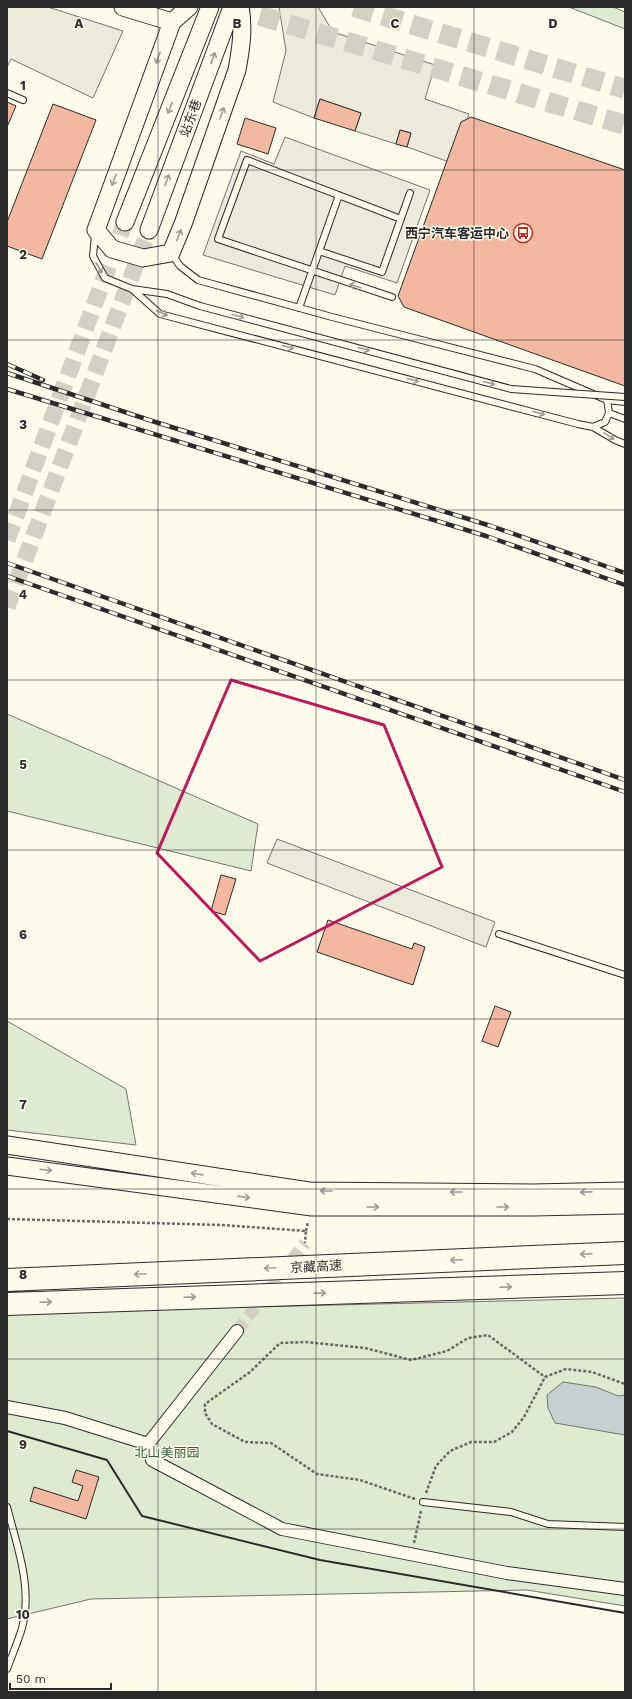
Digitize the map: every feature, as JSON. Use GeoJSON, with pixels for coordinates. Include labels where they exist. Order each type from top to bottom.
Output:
{"type":"FeatureCollection","features":[{"type":"Feature","properties":{"kind":"highway","name":"京藏高速"},"geometry":{"type":"LineString","coordinates":[[7,1280],[625,1253]]}},
{"type":"Feature","properties":{"kind":"highway","name":"京藏高速"},"geometry":{"type":"LineString","coordinates":[[7,1304],[625,1283]]}},
{"type":"Feature","properties":{"kind":"main road"},"geometry":{"type":"LineString","coordinates":[[123,7],[172,22]]}},
{"type":"Feature","properties":{"kind":"main road"},"geometry":{"type":"LineString","coordinates":[[189,7],[172,22],[96,230],[112,249],[143,258],[171,253],[183,224],[237,70],[242,43],[243,23],[240,7]]}},
{"type":"Feature","properties":{"kind":"main road","name":"站东巷"},"geometry":{"type":"LineString","coordinates":[[125,222],[210,7]]}},
{"type":"Feature","properties":{"kind":"main road","name":"站东巷"},"geometry":{"type":"LineString","coordinates":[[149,230],[232,7]]}},
{"type":"Feature","properties":{"kind":"main road"},"geometry":{"type":"LineString","coordinates":[[7,1146],[310,1191],[524,1193],[625,1191]]}},
{"type":"Feature","properties":{"kind":"main road"},"geometry":{"type":"LineString","coordinates":[[7,1166],[312,1207],[534,1207],[625,1205]]}},
{"type":"Feature","properties":{"kind":"street"},"geometry":{"type":"LineString","coordinates":[[148,1444],[237,1331]]}},
{"type":"Feature","properties":{"kind":"street"},"geometry":{"type":"LineString","coordinates":[[7,1408],[65,1418],[148,1444]]}},
{"type":"Feature","properties":{"kind":"street"},"geometry":{"type":"LineString","coordinates":[[148,1444],[152,1460],[282,1529],[507,1573],[625,1589]]}},
{"type":"Feature","properties":{"kind":"lane"},"geometry":{"type":"LineString","coordinates":[[7,93],[23,100]]}},
{"type":"Feature","properties":{"kind":"lane"},"geometry":{"type":"LineString","coordinates":[[392,297],[218,239],[247,160],[401,219]]}},
{"type":"Feature","properties":{"kind":"lane"},"geometry":{"type":"LineString","coordinates":[[319,251],[382,272],[410,193]]}},
{"type":"Feature","properties":{"kind":"lane"},"geometry":{"type":"LineString","coordinates":[[299,308],[339,195]]}},
{"type":"Feature","properties":{"kind":"lane"},"geometry":{"type":"LineString","coordinates":[[96,230],[93,256],[105,278],[132,290],[160,314],[593,427],[614,440],[625,444]]}},
{"type":"Feature","properties":{"kind":"lane"},"geometry":{"type":"LineString","coordinates":[[171,253],[180,266],[198,280],[299,308],[535,369],[607,400],[625,402]]}},
{"type":"Feature","properties":{"kind":"lane"},"geometry":{"type":"LineString","coordinates":[[132,290],[167,294],[200,306],[511,389],[625,397]]}},
{"type":"Feature","properties":{"kind":"lane"},"geometry":{"type":"LineString","coordinates":[[593,427],[605,422],[609,413],[607,400]]}},
{"type":"Feature","properties":{"kind":"lane"},"geometry":{"type":"LineString","coordinates":[[609,413],[625,419]]}},
{"type":"Feature","properties":{"kind":"lane"},"geometry":{"type":"LineString","coordinates":[[499,934],[625,975]]}},
{"type":"Feature","properties":{"kind":"lane"},"geometry":{"type":"LineString","coordinates":[[423,1502],[511,1512],[548,1524],[625,1527]]}},
{"type":"Feature","properties":{"kind":"lane"},"geometry":{"type":"LineString","coordinates":[[7,1507],[22,1564],[26,1596],[22,1627],[7,1669]]}},
{"type":"Feature","properties":{"kind":"path"},"geometry":{"type":"LineString","coordinates":[[7,1219],[222,1225],[306,1231],[305,1243]]}},
{"type":"Feature","properties":{"kind":"path"},"geometry":{"type":"LineString","coordinates":[[423,1502],[360,1480],[317,1474],[271,1443],[245,1442],[212,1424],[205,1413],[205,1404],[250,1372],[280,1344],[304,1342],[365,1348],[411,1360],[447,1351],[468,1338],[488,1335],[545,1376]]}},
{"type":"Feature","properties":{"kind":"path"},"geometry":{"type":"LineString","coordinates":[[412,1555],[423,1502],[436,1466],[450,1451],[471,1442],[494,1442],[512,1432],[524,1416],[545,1376],[566,1369],[592,1372],[625,1384]]}},
{"type":"Feature","properties":{"kind":"highlighted area"},"geometry":{"type":"Polygon","coordinates":[[[231,680],[384,725],[442,867],[260,961],[157,853],[231,680]]]}},
{"type":"Feature","properties":{"kind":"green space"},"geometry":{"type":"Polygon","coordinates":[[[569,7],[613,7],[625,12],[625,29],[569,7]]]}},
{"type":"Feature","properties":{"kind":"green space"},"geometry":{"type":"Polygon","coordinates":[[[7,714],[258,824],[251,871],[7,811],[7,714]]]}},
{"type":"Feature","properties":{"kind":"green space"},"geometry":{"type":"Polygon","coordinates":[[[7,1021],[126,1089],[136,1145],[7,1130],[7,1021]]]}},
{"type":"Feature","properties":{"kind":"green space","name":"北山美丽园"},"geometry":{"type":"Polygon","coordinates":[[[625,1298],[625,1606],[527,1590],[91,1599],[7,1619],[7,1304],[252,1307],[625,1298]]]}},
{"type":"Feature","properties":{"kind":"shaded area"},"geometry":{"type":"Polygon","coordinates":[[[7,7],[48,7],[123,31],[93,98],[11,59],[7,67],[7,7]]]}},
{"type":"Feature","properties":{"kind":"shaded area"},"geometry":{"type":"Polygon","coordinates":[[[279,7],[318,7],[333,32],[435,65],[425,99],[469,114],[452,163],[407,147],[411,133],[400,130],[396,144],[355,131],[361,113],[320,99],[314,118],[273,102],[286,51],[279,7]]]}},
{"type":"Feature","properties":{"kind":"shaded area"},"geometry":{"type":"Polygon","coordinates":[[[285,137],[430,190],[397,283],[345,266],[335,295],[203,255],[241,151],[274,164],[285,137]]]}},
{"type":"Feature","properties":{"kind":"shaded area"},"geometry":{"type":"Polygon","coordinates":[[[277,839],[495,922],[486,947],[267,863],[277,839]]]}},
{"type":"Feature","properties":{"kind":"shaded area"},"geometry":{"type":"Polygon","coordinates":[[[563,1382],[596,1387],[618,1396],[625,1395],[625,1435],[555,1423],[548,1408],[547,1395],[563,1382]]]}},
{"type":"Feature","properties":{"kind":"building"},"geometry":{"type":"Polygon","coordinates":[[[320,99],[361,113],[355,131],[314,118],[320,99]]]}},
{"type":"Feature","properties":{"kind":"building"},"geometry":{"type":"Polygon","coordinates":[[[7,102],[16,106],[7,127],[7,102]]]}},
{"type":"Feature","properties":{"kind":"building"},"geometry":{"type":"Polygon","coordinates":[[[53,104],[96,120],[42,259],[7,246],[7,222],[53,104]]]}},
{"type":"Feature","properties":{"kind":"building","name":"西宁汽车客运中心"},"geometry":{"type":"Polygon","coordinates":[[[471,117],[625,170],[625,386],[404,307],[398,296],[461,122],[471,117]]]}},
{"type":"Feature","properties":{"kind":"building"},"geometry":{"type":"Polygon","coordinates":[[[245,118],[276,128],[268,154],[237,144],[245,118]]]}},
{"type":"Feature","properties":{"kind":"building"},"geometry":{"type":"Polygon","coordinates":[[[400,130],[411,133],[407,147],[396,144],[400,130]]]}},
{"type":"Feature","properties":{"kind":"building"},"geometry":{"type":"Polygon","coordinates":[[[221,875],[236,879],[225,915],[211,911],[221,875]]]}},
{"type":"Feature","properties":{"kind":"building"},"geometry":{"type":"Polygon","coordinates":[[[328,920],[412,949],[414,943],[425,947],[413,985],[317,952],[328,920]]]}},
{"type":"Feature","properties":{"kind":"building"},"geometry":{"type":"Polygon","coordinates":[[[495,1006],[511,1012],[498,1047],[482,1041],[495,1006]]]}},
{"type":"Feature","properties":{"kind":"building"},"geometry":{"type":"Polygon","coordinates":[[[76,1470],[99,1477],[86,1519],[30,1501],[34,1487],[78,1501],[83,1486],[72,1482],[76,1470]]]}},
{"type":"Feature","properties":{"kind":"tunnel"},"geometry":{"type":"LineString","coordinates":[[231,7],[625,125]]}},
{"type":"Feature","properties":{"kind":"tunnel"},"geometry":{"type":"LineString","coordinates":[[354,7],[625,89]]}},
{"type":"Feature","properties":{"kind":"tunnel"},"geometry":{"type":"LineString","coordinates":[[7,540],[125,222]]}},
{"type":"Feature","properties":{"kind":"tunnel"},"geometry":{"type":"LineString","coordinates":[[7,607],[149,230]]}},
{"type":"Feature","properties":{"kind":"tunnel"},"geometry":{"type":"LineString","coordinates":[[237,1331],[305,1243]]}},
{"type":"Feature","properties":{"kind":"railway"},"geometry":{"type":"LineString","coordinates":[[7,364],[43,380]]}},
{"type":"Feature","properties":{"kind":"railway"},"geometry":{"type":"LineString","coordinates":[[7,373],[152,421],[491,526],[625,573]]}},
{"type":"Feature","properties":{"kind":"railway"},"geometry":{"type":"LineString","coordinates":[[7,389],[486,536],[625,585]]}},
{"type":"Feature","properties":{"kind":"railway"},"geometry":{"type":"LineString","coordinates":[[7,563],[625,780]]}},
{"type":"Feature","properties":{"kind":"railway"},"geometry":{"type":"LineString","coordinates":[[7,576],[625,792]]}},
{"type":"Feature","properties":{"kind":"wall"},"geometry":{"type":"LineString","coordinates":[[7,1431],[107,1460],[142,1516],[320,1560],[625,1613]]}},
{"type":"Feature","properties":{"kind":"place","name":"西宁汽车客运中心"},"geometry":{"type":"Point","coordinates":[523,233]}}]}
